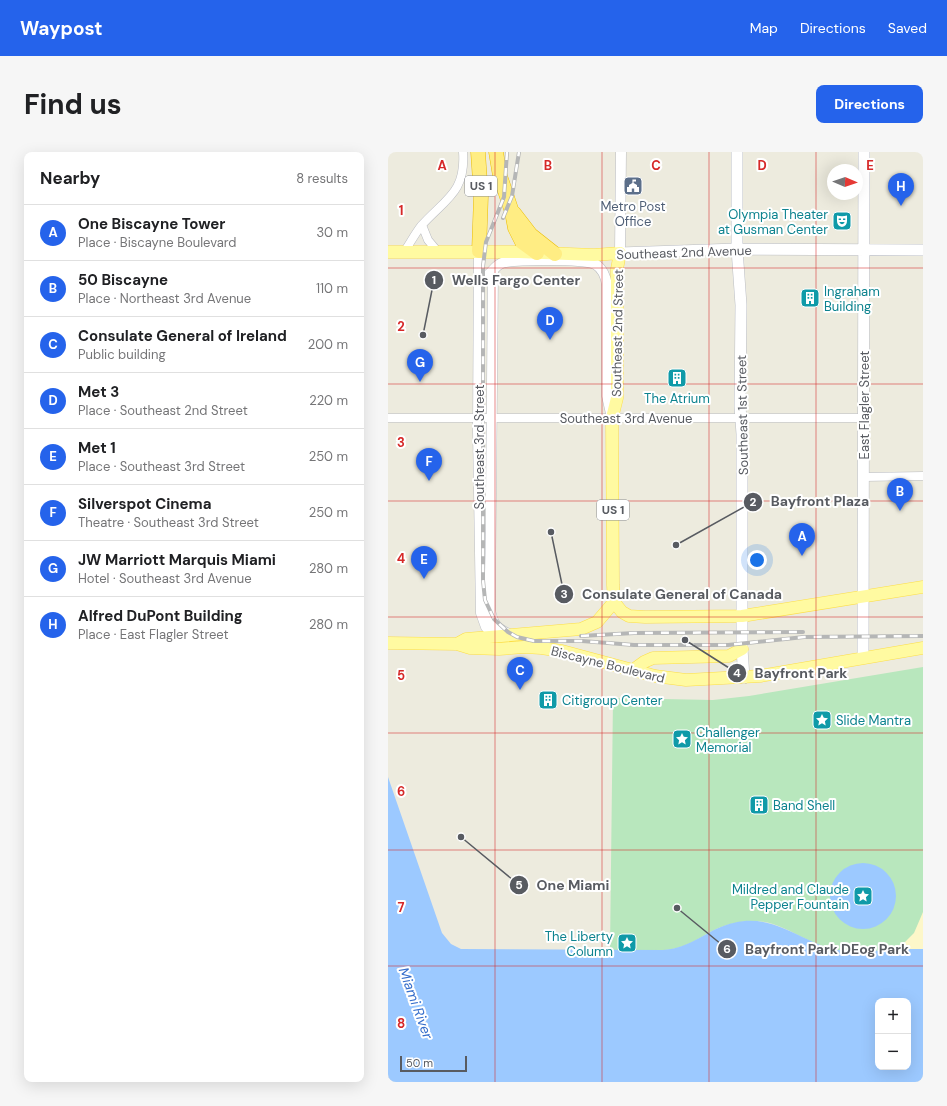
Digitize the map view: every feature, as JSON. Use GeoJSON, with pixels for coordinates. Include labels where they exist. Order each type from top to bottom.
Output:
{"type":"FeatureCollection","features":[{"type":"Feature","properties":{"kind":"highway","name":"US 1"},"geometry":{"type":"LineString","coordinates":[[478,152],[481,207],[479,252]]}},
{"type":"Feature","properties":{"kind":"highway","name":"US 1"},"geometry":{"type":"LineString","coordinates":[[496,152],[500,176],[516,228],[522,242],[536,253]]}},
{"type":"Feature","properties":{"kind":"highway","name":"US 1"},"geometry":{"type":"LineString","coordinates":[[512,212],[531,236],[555,254]]}},
{"type":"Feature","properties":{"kind":"main road","name":"Southeast 1st Street"},"geometry":{"type":"LineString","coordinates":[[738,152],[737,249],[741,306],[741,419],[743,479],[741,527],[742,649],[744,678]]}},
{"type":"Feature","properties":{"kind":"main road","name":"East Flagler Street"},"geometry":{"type":"LineString","coordinates":[[863,658],[864,152]]}},
{"type":"Feature","properties":{"kind":"main road","name":"Southeast 2nd Avenue"},"geometry":{"type":"LineString","coordinates":[[394,253],[505,252],[555,254],[737,249],[923,250]]}},
{"type":"Feature","properties":{"kind":"main road","name":"Southeast 2nd Street"},"geometry":{"type":"LineString","coordinates":[[614,602],[612,418],[617,398],[617,269],[620,253]]}},
{"type":"Feature","properties":{"kind":"main road"},"geometry":{"type":"LineString","coordinates":[[457,644],[466,639],[566,631],[588,627],[597,622],[614,602],[622,612],[635,617],[742,616],[864,595],[923,587]]}},
{"type":"Feature","properties":{"kind":"main road"},"geometry":{"type":"LineString","coordinates":[[496,636],[501,640],[524,647]]}},
{"type":"Feature","properties":{"kind":"main road","name":"Biscayne Boulevard"},"geometry":{"type":"LineString","coordinates":[[388,644],[457,644],[470,648],[499,649],[524,647],[562,651],[655,676],[678,679],[744,678],[923,648]]}},
{"type":"Feature","properties":{"kind":"main road"},"geometry":{"type":"LineString","coordinates":[[633,670],[644,662],[653,658],[729,656],[742,649]]}},
{"type":"Feature","properties":{"kind":"street"},"geometry":{"type":"LineString","coordinates":[[394,253],[422,226],[458,187],[463,171],[463,152]]}},
{"type":"Feature","properties":{"kind":"street","name":"Southeast 2nd Street"},"geometry":{"type":"LineString","coordinates":[[620,253],[621,152]]}},
{"type":"Feature","properties":{"kind":"street"},"geometry":{"type":"LineString","coordinates":[[422,226],[428,240],[438,252]]}},
{"type":"Feature","properties":{"kind":"street","name":"Southeast 3rd Street"},"geometry":{"type":"LineString","coordinates":[[479,252],[478,418],[481,613],[486,627],[496,636]]}},
{"type":"Feature","properties":{"kind":"street","name":"Southeast 2nd Avenue"},"geometry":{"type":"LineString","coordinates":[[505,252],[522,260]]}},
{"type":"Feature","properties":{"kind":"street","name":"Southeast 2nd Avenue"},"geometry":{"type":"LineString","coordinates":[[478,283],[500,264],[522,260],[588,263],[599,267]]}},
{"type":"Feature","properties":{"kind":"street","name":"Southeast 2nd Street"},"geometry":{"type":"LineString","coordinates":[[599,267],[605,276],[607,285],[607,396],[612,418]]}},
{"type":"Feature","properties":{"kind":"street","name":"Southeast 3rd Street"},"geometry":{"type":"LineString","coordinates":[[493,271],[490,609],[496,626],[510,635]]}},
{"type":"Feature","properties":{"kind":"street","name":"Southeast 3rd Avenue"},"geometry":{"type":"LineString","coordinates":[[388,418],[864,418]]}},
{"type":"Feature","properties":{"kind":"street"},"geometry":{"type":"LineString","coordinates":[[864,477],[923,476]]}},
{"type":"Feature","properties":{"kind":"green space"},"geometry":{"type":"Polygon","coordinates":[[[923,667],[923,949],[898,949],[895,951],[830,950],[778,926],[759,921],[748,921],[718,928],[690,944],[669,950],[610,950],[613,698],[713,700],[749,696],[923,667]]]}},
{"type":"Feature","properties":{"kind":"sand"},"geometry":{"type":"Polygon","coordinates":[[[923,912],[923,949],[898,949],[914,933],[923,912]]]}},
{"type":"Feature","properties":{"kind":"water","name":"Miami River"},"geometry":{"type":"Polygon","coordinates":[[[388,777],[442,933],[451,944],[461,949],[663,950],[685,945],[716,929],[730,924],[742,921],[753,921],[775,925],[830,950],[894,951],[898,949],[923,949],[923,1082],[388,1082],[388,777]]]}},
{"type":"Feature","properties":{"kind":"water"},"geometry":{"type":"Polygon","coordinates":[[[863,863],[876,866],[886,873],[893,883],[896,896],[893,909],[886,919],[876,926],[863,929],[850,926],[840,919],[833,909],[830,896],[833,883],[840,873],[850,866],[863,863]]]}},
{"type":"Feature","properties":{"kind":"ferry route"},"geometry":{"type":"LineString","coordinates":[[388,1077],[390,1082]]}},
{"type":"Feature","properties":{"kind":"railway"},"geometry":{"type":"LineString","coordinates":[[507,152],[504,197],[486,242],[483,266],[483,580],[485,600],[494,619],[508,632],[517,637],[534,641],[582,641],[634,645],[728,645],[804,637],[923,636]]}},
{"type":"Feature","properties":{"kind":"railway"},"geometry":{"type":"LineString","coordinates":[[503,218],[512,196],[519,152]]}},
{"type":"Feature","properties":{"kind":"railway"},"geometry":{"type":"LineString","coordinates":[[581,636],[634,633],[803,632]]}},
{"type":"Feature","properties":{"kind":"place","name":"Metro Post Office"},"geometry":{"type":"Point","coordinates":[633,186]}},
{"type":"Feature","properties":{"kind":"place","name":"Alfred DuPont Building"},"geometry":{"type":"Point","coordinates":[901,206]}},
{"type":"Feature","properties":{"kind":"place","name":"Olympia Theater at Gusman Center"},"geometry":{"type":"Point","coordinates":[842,221]}},
{"type":"Feature","properties":{"kind":"place","name":"Ingraham Building"},"geometry":{"type":"Point","coordinates":[810,298]}},
{"type":"Feature","properties":{"kind":"place","name":"Wells Fargo Center"},"geometry":{"type":"Point","coordinates":[423,335]}},
{"type":"Feature","properties":{"kind":"place","name":"Met 3"},"geometry":{"type":"Point","coordinates":[550,340]}},
{"type":"Feature","properties":{"kind":"place","name":"The Atrium"},"geometry":{"type":"Point","coordinates":[677,378]}},
{"type":"Feature","properties":{"kind":"place","name":"JW Marriott Marquis Miami"},"geometry":{"type":"Point","coordinates":[420,382]}},
{"type":"Feature","properties":{"kind":"place","name":"Silverspot Cinema"},"geometry":{"type":"Point","coordinates":[429,481]}},
{"type":"Feature","properties":{"kind":"place","name":"50 Biscayne"},"geometry":{"type":"Point","coordinates":[900,511]}},
{"type":"Feature","properties":{"kind":"place","name":"Consulate General of Canada"},"geometry":{"type":"Point","coordinates":[551,532]}},
{"type":"Feature","properties":{"kind":"place","name":"Bayfront Plaza"},"geometry":{"type":"Point","coordinates":[676,545]}},
{"type":"Feature","properties":{"kind":"place","name":"One Biscayne Tower"},"geometry":{"type":"Point","coordinates":[802,556]}},
{"type":"Feature","properties":{"kind":"place","name":"Met 1"},"geometry":{"type":"Point","coordinates":[424,579]}},
{"type":"Feature","properties":{"kind":"place","name":"Bayfront Park"},"geometry":{"type":"Point","coordinates":[685,640]}},
{"type":"Feature","properties":{"kind":"place","name":"Consulate General of Ireland"},"geometry":{"type":"Point","coordinates":[520,690]}},
{"type":"Feature","properties":{"kind":"place","name":"Citigroup Center"},"geometry":{"type":"Point","coordinates":[548,700]}},
{"type":"Feature","properties":{"kind":"place","name":"Slide Mantra"},"geometry":{"type":"Point","coordinates":[822,720]}},
{"type":"Feature","properties":{"kind":"place","name":"Challenger Memorial"},"geometry":{"type":"Point","coordinates":[682,739]}},
{"type":"Feature","properties":{"kind":"place","name":"Band Shell"},"geometry":{"type":"Point","coordinates":[759,805]}},
{"type":"Feature","properties":{"kind":"place","name":"One Miami"},"geometry":{"type":"Point","coordinates":[461,837]}},
{"type":"Feature","properties":{"kind":"place","name":"Mildred and Claude Pepper Fountain"},"geometry":{"type":"Point","coordinates":[863,896]}},
{"type":"Feature","properties":{"kind":"place","name":"Bayfront Park DEog Park"},"geometry":{"type":"Point","coordinates":[677,908]}},
{"type":"Feature","properties":{"kind":"place","name":"The Liberty Column"},"geometry":{"type":"Point","coordinates":[627,943]}}]}
